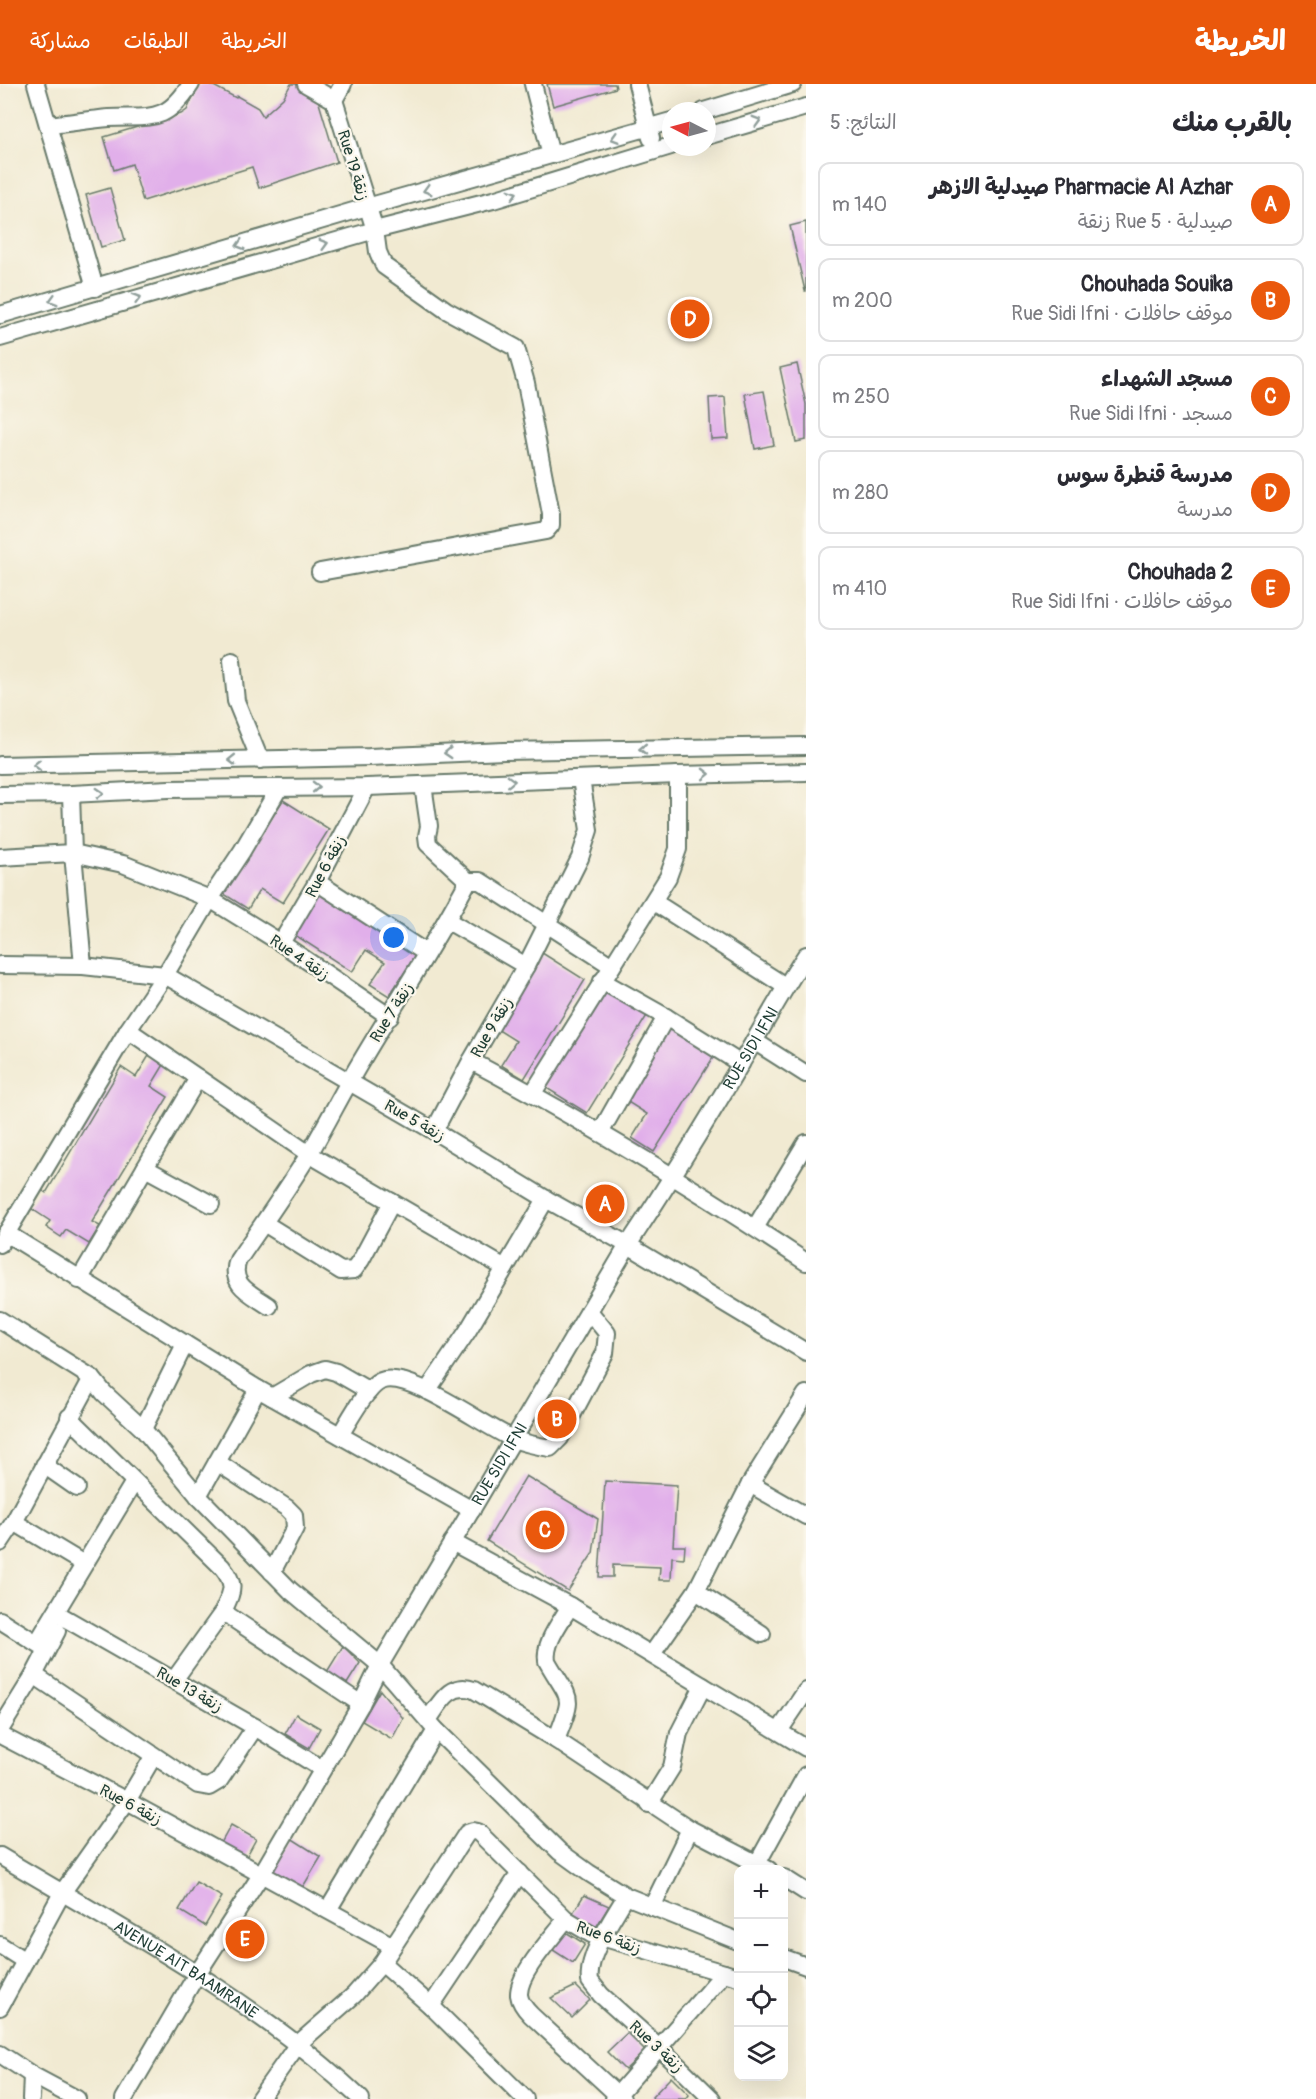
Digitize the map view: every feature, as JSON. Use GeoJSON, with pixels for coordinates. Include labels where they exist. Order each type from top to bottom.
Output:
{"type":"FeatureCollection","features":[{"type":"Feature","properties":{"kind":"street"},"geometry":{"type":"LineString","coordinates":[[36,84],[95,288]]}},
{"type":"Feature","properties":{"kind":"street"},"geometry":{"type":"LineString","coordinates":[[48,125],[156,116],[177,103],[191,84]]}},
{"type":"Feature","properties":{"kind":"street"},"geometry":{"type":"LineString","coordinates":[[306,84],[334,100],[343,84]]}},
{"type":"Feature","properties":{"kind":"street"},"geometry":{"type":"LineString","coordinates":[[533,84],[551,155]]}},
{"type":"Feature","properties":{"kind":"street"},"geometry":{"type":"LineString","coordinates":[[637,84],[654,151]]}},
{"type":"Feature","properties":{"kind":"street"},"geometry":{"type":"LineString","coordinates":[[716,107],[783,85]]}},
{"type":"Feature","properties":{"kind":"street","name":"Rue 19 زنقة"},"geometry":{"type":"LineString","coordinates":[[320,572],[546,531],[551,525],[551,514],[526,382],[516,348],[446,310],[384,266],[334,100]]}},
{"type":"Feature","properties":{"kind":"street"},"geometry":{"type":"LineString","coordinates":[[716,133],[806,107]]}},
{"type":"Feature","properties":{"kind":"street"},"geometry":{"type":"LineString","coordinates":[[0,315],[367,207],[662,124]]}},
{"type":"Feature","properties":{"kind":"street"},"geometry":{"type":"LineString","coordinates":[[0,338],[375,230],[494,200],[662,149]]}},
{"type":"Feature","properties":{"kind":"street"},"geometry":{"type":"LineString","coordinates":[[232,660],[236,701],[260,760]]}},
{"type":"Feature","properties":{"kind":"street"},"geometry":{"type":"LineString","coordinates":[[0,765],[260,760],[504,751],[806,746]]}},
{"type":"Feature","properties":{"kind":"street"},"geometry":{"type":"LineString","coordinates":[[0,795],[71,795],[169,789],[367,787],[806,772]]}},
{"type":"Feature","properties":{"kind":"street"},"geometry":{"type":"LineString","coordinates":[[533,1094],[669,877],[678,849],[678,775]]}},
{"type":"Feature","properties":{"kind":"street"},"geometry":{"type":"LineString","coordinates":[[547,923],[586,842],[588,819],[581,779]]}},
{"type":"Feature","properties":{"kind":"street"},"geometry":{"type":"LineString","coordinates":[[423,785],[429,826],[428,844],[474,881],[547,923],[612,966]]}},
{"type":"Feature","properties":{"kind":"street","name":"Rue 6 زنقة"},"geometry":{"type":"LineString","coordinates":[[281,944],[367,787]]}},
{"type":"Feature","properties":{"kind":"street"},"geometry":{"type":"LineString","coordinates":[[279,788],[165,975],[128,1030],[3,1238],[80,1280],[265,1393],[472,1510]]}},
{"type":"Feature","properties":{"kind":"street"},"geometry":{"type":"LineString","coordinates":[[71,795],[73,853],[83,966]]}},
{"type":"Feature","properties":{"kind":"street","name":"Rue 4 زنقة"},"geometry":{"type":"LineString","coordinates":[[0,857],[73,853],[123,864],[210,899],[390,1017]]}},
{"type":"Feature","properties":{"kind":"street","name":"Rue 7 زنقة"},"geometry":{"type":"LineString","coordinates":[[269,1306],[243,1288],[237,1281],[235,1274],[238,1260],[309,1154],[348,1083],[390,1017],[426,953],[474,881]]}},
{"type":"Feature","properties":{"kind":"street"},"geometry":{"type":"LineString","coordinates":[[317,882],[426,953]]}},
{"type":"Feature","properties":{"kind":"street"},"geometry":{"type":"LineString","coordinates":[[654,902],[785,986]]}},
{"type":"Feature","properties":{"kind":"street"},"geometry":{"type":"LineString","coordinates":[[448,921],[526,966]]}},
{"type":"Feature","properties":{"kind":"street","name":"Rue 9 زنقة"},"geometry":{"type":"LineString","coordinates":[[434,1131],[471,1060],[526,966],[547,923]]}},
{"type":"Feature","properties":{"kind":"street","name":"RUE SIDI IFNI"},"geometry":{"type":"LineString","coordinates":[[124,2099],[198,1974],[261,1875],[361,1704],[380,1665],[628,1245],[672,1177],[741,1064],[785,986],[806,955]]}},
{"type":"Feature","properties":{"kind":"street","name":"Rue 5 زنقة"},"geometry":{"type":"LineString","coordinates":[[0,965],[83,966],[165,975],[628,1245],[806,1352]]}},
{"type":"Feature","properties":{"kind":"street"},"geometry":{"type":"LineString","coordinates":[[602,981],[666,1017],[741,1064]]}},
{"type":"Feature","properties":{"kind":"street"},"geometry":{"type":"LineString","coordinates":[[600,1133],[666,1017]]}},
{"type":"Feature","properties":{"kind":"street"},"geometry":{"type":"LineString","coordinates":[[128,1030],[309,1154],[505,1268]]}},
{"type":"Feature","properties":{"kind":"street"},"geometry":{"type":"LineString","coordinates":[[754,1041],[806,1074]]}},
{"type":"Feature","properties":{"kind":"street"},"geometry":{"type":"LineString","coordinates":[[471,1060],[600,1133],[806,1262]]}},
{"type":"Feature","properties":{"kind":"street"},"geometry":{"type":"LineString","coordinates":[[80,1280],[198,1078]]}},
{"type":"Feature","properties":{"kind":"street"},"geometry":{"type":"LineString","coordinates":[[755,1228],[800,1168],[806,1143]]}},
{"type":"Feature","properties":{"kind":"street"},"geometry":{"type":"LineString","coordinates":[[145,1168],[211,1204]]}},
{"type":"Feature","properties":{"kind":"street"},"geometry":{"type":"LineString","coordinates":[[427,1391],[466,1332],[546,1199]]}},
{"type":"Feature","properties":{"kind":"street"},"geometry":{"type":"LineString","coordinates":[[264,1223],[341,1271],[354,1270],[362,1260],[392,1202]]}},
{"type":"Feature","properties":{"kind":"street"},"geometry":{"type":"LineString","coordinates":[[340,1435],[369,1391],[384,1380],[407,1382],[513,1439],[550,1448],[560,1438],[607,1345],[607,1333],[589,1311]]}},
{"type":"Feature","properties":{"kind":"street"},"geometry":{"type":"LineString","coordinates":[[0,1320],[92,1378],[104,1393],[143,1428],[198,1496],[272,1572],[290,1590],[380,1665],[432,1725],[560,1852],[626,1896],[734,1939]]}},
{"type":"Feature","properties":{"kind":"street"},"geometry":{"type":"LineString","coordinates":[[143,1428],[185,1344]]}},
{"type":"Feature","properties":{"kind":"street"},"geometry":{"type":"LineString","coordinates":[[198,1496],[217,1462],[265,1393],[325,1369],[336,1372],[369,1391]]}},
{"type":"Feature","properties":{"kind":"street"},"geometry":{"type":"LineString","coordinates":[[0,1543],[14,1522],[92,1378]]}},
{"type":"Feature","properties":{"kind":"street"},"geometry":{"type":"LineString","coordinates":[[652,1654],[696,1591],[750,1484],[806,1394]]}},
{"type":"Feature","properties":{"kind":"street"},"geometry":{"type":"LineString","coordinates":[[69,1417],[231,1578],[233,1590],[223,1611],[174,1680]]}},
{"type":"Feature","properties":{"kind":"street"},"geometry":{"type":"LineString","coordinates":[[217,1462],[294,1515],[295,1528],[272,1572]]}},
{"type":"Feature","properties":{"kind":"street"},"geometry":{"type":"LineString","coordinates":[[44,1465],[77,1488]]}},
{"type":"Feature","properties":{"kind":"street"},"geometry":{"type":"LineString","coordinates":[[0,1732],[34,1675],[42,1646],[60,1615],[84,1564],[134,1482]]}},
{"type":"Feature","properties":{"kind":"street"},"geometry":{"type":"LineString","coordinates":[[750,1484],[806,1516]]}},
{"type":"Feature","properties":{"kind":"street"},"geometry":{"type":"LineString","coordinates":[[14,1522],[84,1564]]}},
{"type":"Feature","properties":{"kind":"street"},"geometry":{"type":"LineString","coordinates":[[452,1542],[570,1606],[806,1748]]}},
{"type":"Feature","properties":{"kind":"street"},"geometry":{"type":"LineString","coordinates":[[696,1591],[762,1634]]}},
{"type":"Feature","properties":{"kind":"street"},"geometry":{"type":"LineString","coordinates":[[556,1740],[569,1707],[568,1695],[546,1656],[548,1646],[570,1606]]}},
{"type":"Feature","properties":{"kind":"street"},"geometry":{"type":"LineString","coordinates":[[223,1611],[361,1704]]}},
{"type":"Feature","properties":{"kind":"street","name":"Rue 13 زنقة"},"geometry":{"type":"LineString","coordinates":[[60,1615],[322,1768]]}},
{"type":"Feature","properties":{"kind":"street"},"geometry":{"type":"LineString","coordinates":[[0,1620],[42,1646]]}},
{"type":"Feature","properties":{"kind":"street"},"geometry":{"type":"LineString","coordinates":[[34,1675],[198,1785],[208,1787],[219,1781],[255,1727]]}},
{"type":"Feature","properties":{"kind":"street"},"geometry":{"type":"LineString","coordinates":[[650,1804],[672,1767],[679,1733],[703,1686]]}},
{"type":"Feature","properties":{"kind":"street"},"geometry":{"type":"LineString","coordinates":[[328,1910],[450,1691],[468,1688],[556,1740],[690,1829],[762,1865]]}},
{"type":"Feature","properties":{"kind":"street"},"geometry":{"type":"LineString","coordinates":[[779,1731],[806,1691]]}},
{"type":"Feature","properties":{"kind":"street","name":"Rue 6 زنقة"},"geometry":{"type":"LineString","coordinates":[[0,1732],[393,1946],[467,1833],[473,1831],[478,1832],[566,1920],[577,1927],[603,1938],[731,1975]]}},
{"type":"Feature","properties":{"kind":"street"},"geometry":{"type":"LineString","coordinates":[[0,2007],[62,1893],[127,1801],[153,1756]]}},
{"type":"Feature","properties":{"kind":"street"},"geometry":{"type":"LineString","coordinates":[[764,1865],[806,1775]]}},
{"type":"Feature","properties":{"kind":"street"},"geometry":{"type":"LineString","coordinates":[[652,1907],[690,1829]]}},
{"type":"Feature","properties":{"kind":"street","name":"AVENUE AIT BAAMRANE"},"geometry":{"type":"LineString","coordinates":[[0,1857],[198,1974],[298,2044],[357,2098]]}},
{"type":"Feature","properties":{"kind":"street"},"geometry":{"type":"LineString","coordinates":[[431,2006],[520,1872]]}},
{"type":"Feature","properties":{"kind":"street"},"geometry":{"type":"LineString","coordinates":[[788,1881],[806,1892]]}},
{"type":"Feature","properties":{"kind":"street"},"geometry":{"type":"LineString","coordinates":[[603,1938],[626,1896]]}},
{"type":"Feature","properties":{"kind":"street"},"geometry":{"type":"LineString","coordinates":[[566,1920],[525,1974],[519,1994],[522,2004],[531,2015],[618,2098],[659,2047],[731,1975]]}},
{"type":"Feature","properties":{"kind":"street","name":"Rue 3 زنقة"},"geometry":{"type":"LineString","coordinates":[[603,1938],[595,1953],[589,1976],[590,1981],[601,1995],[712,2099]]}},
{"type":"Feature","properties":{"kind":"street"},"geometry":{"type":"LineString","coordinates":[[0,1945],[25,1961]]}},
{"type":"Feature","properties":{"kind":"street"},"geometry":{"type":"LineString","coordinates":[[260,2099],[298,2044],[354,1995],[382,1963],[393,1946]]}},
{"type":"Feature","properties":{"kind":"street"},"geometry":{"type":"LineString","coordinates":[[788,1960],[806,1966]]}},
{"type":"Feature","properties":{"kind":"street"},"geometry":{"type":"LineString","coordinates":[[382,1963],[431,2006],[525,2099]]}},
{"type":"Feature","properties":{"kind":"street"},"geometry":{"type":"LineString","coordinates":[[0,2054],[32,2075],[77,2099]]}},
{"type":"Feature","properties":{"kind":"street"},"geometry":{"type":"LineString","coordinates":[[31,2099],[32,2075]]}},
{"type":"Feature","properties":{"kind":"building"},"geometry":{"type":"Polygon","coordinates":[[[199,84],[210,84],[236,98],[237,96],[258,108],[263,116],[283,98],[291,84],[301,84],[316,93],[337,162],[259,188],[252,167],[143,201],[132,164],[114,170],[104,137],[181,114],[187,110],[199,84]]]}},
{"type":"Feature","properties":{"kind":"building"},"geometry":{"type":"Polygon","coordinates":[[[547,84],[615,84],[616,88],[553,106],[547,84]]]}},
{"type":"Feature","properties":{"kind":"building"},"geometry":{"type":"Polygon","coordinates":[[[110,188],[125,240],[101,247],[86,195],[110,188]]]}},
{"type":"Feature","properties":{"kind":"building"},"geometry":{"type":"Polygon","coordinates":[[[806,222],[806,291],[805,291],[790,226],[806,222]]]}},
{"type":"Feature","properties":{"kind":"building"},"geometry":{"type":"Polygon","coordinates":[[[797,364],[806,404],[806,440],[796,442],[780,368],[797,364]]]}},
{"type":"Feature","properties":{"kind":"building"},"geometry":{"type":"Polygon","coordinates":[[[764,391],[774,445],[755,449],[745,394],[764,391]]]}},
{"type":"Feature","properties":{"kind":"building"},"geometry":{"type":"Polygon","coordinates":[[[725,397],[728,438],[711,439],[709,398],[725,397]]]}},
{"type":"Feature","properties":{"kind":"building"},"geometry":{"type":"Polygon","coordinates":[[[283,800],[329,829],[283,903],[260,889],[248,909],[224,894],[283,800]]]}},
{"type":"Feature","properties":{"kind":"building"},"geometry":{"type":"Polygon","coordinates":[[[321,887],[419,950],[389,996],[370,984],[385,962],[366,950],[352,972],[292,933],[321,887]]]}},
{"type":"Feature","properties":{"kind":"building"},"geometry":{"type":"Polygon","coordinates":[[[539,951],[585,980],[524,1079],[501,1065],[516,1041],[492,1026],[539,951]]]}},
{"type":"Feature","properties":{"kind":"building"},"geometry":{"type":"Polygon","coordinates":[[[602,985],[648,1014],[587,1113],[540,1084],[602,985]]]}},
{"type":"Feature","properties":{"kind":"building"},"geometry":{"type":"Polygon","coordinates":[[[670,1024],[716,1053],[654,1152],[632,1138],[647,1114],[623,1099],[670,1024]]]}},
{"type":"Feature","properties":{"kind":"building"},"geometry":{"type":"Polygon","coordinates":[[[150,1054],[165,1063],[151,1086],[168,1097],[92,1222],[100,1226],[89,1244],[66,1230],[61,1237],[46,1227],[50,1221],[29,1207],[40,1189],[46,1193],[121,1067],[136,1077],[150,1054]]]}},
{"type":"Feature","properties":{"kind":"building"},"geometry":{"type":"Polygon","coordinates":[[[526,1476],[598,1519],[593,1553],[568,1591],[487,1541],[526,1476]]]}},
{"type":"Feature","properties":{"kind":"building"},"geometry":{"type":"Polygon","coordinates":[[[605,1481],[677,1485],[673,1546],[685,1546],[684,1558],[672,1557],[671,1580],[659,1580],[660,1567],[613,1565],[613,1577],[599,1577],[605,1481]]]}},
{"type":"Feature","properties":{"kind":"building"},"geometry":{"type":"Polygon","coordinates":[[[343,1646],[360,1663],[345,1687],[325,1675],[343,1646]]]}},
{"type":"Feature","properties":{"kind":"building"},"geometry":{"type":"Polygon","coordinates":[[[380,1690],[403,1718],[392,1739],[362,1721],[380,1690]]]}},
{"type":"Feature","properties":{"kind":"building"},"geometry":{"type":"Polygon","coordinates":[[[296,1714],[320,1728],[309,1748],[285,1734],[296,1714]]]}},
{"type":"Feature","properties":{"kind":"building"},"geometry":{"type":"Polygon","coordinates":[[[231,1825],[256,1839],[245,1859],[220,1845],[231,1825]]]}},
{"type":"Feature","properties":{"kind":"building"},"geometry":{"type":"Polygon","coordinates":[[[291,1838],[321,1857],[301,1890],[271,1872],[291,1838]]]}},
{"type":"Feature","properties":{"kind":"building"},"geometry":{"type":"Polygon","coordinates":[[[196,1882],[222,1897],[205,1926],[179,1910],[196,1882]]]}},
{"type":"Feature","properties":{"kind":"building"},"geometry":{"type":"Polygon","coordinates":[[[584,1895],[609,1906],[592,1934],[569,1919],[584,1895]]]}},
{"type":"Feature","properties":{"kind":"building"},"geometry":{"type":"Polygon","coordinates":[[[564,1931],[585,1944],[573,1963],[553,1950],[564,1931]]]}},
{"type":"Feature","properties":{"kind":"building"},"geometry":{"type":"Polygon","coordinates":[[[576,1986],[590,2000],[572,2018],[551,1998],[576,1986]]]}},
{"type":"Feature","properties":{"kind":"building"},"geometry":{"type":"Polygon","coordinates":[[[627,2033],[645,2051],[625,2070],[607,2052],[627,2033]]]}},
{"type":"Feature","properties":{"kind":"building"},"geometry":{"type":"Polygon","coordinates":[[[671,2077],[689,2095],[686,2099],[653,2099],[652,2097],[671,2077]]]}},
{"type":"Feature","properties":{"kind":"place","name":"مدرسة قنطرة سوس"},"geometry":{"type":"Point","coordinates":[690,319]}},
{"type":"Feature","properties":{"kind":"place","name":"Pharmacie Al Azhar صيدلية الازهر"},"geometry":{"type":"Point","coordinates":[605,1204]}},
{"type":"Feature","properties":{"kind":"place","name":"Chouhada Souika"},"geometry":{"type":"Point","coordinates":[557,1419]}},
{"type":"Feature","properties":{"kind":"place","name":"مسجد الشهداء"},"geometry":{"type":"Point","coordinates":[545,1530]}},
{"type":"Feature","properties":{"kind":"place","name":"Chouhada 2"},"geometry":{"type":"Point","coordinates":[245,1939]}}]}
